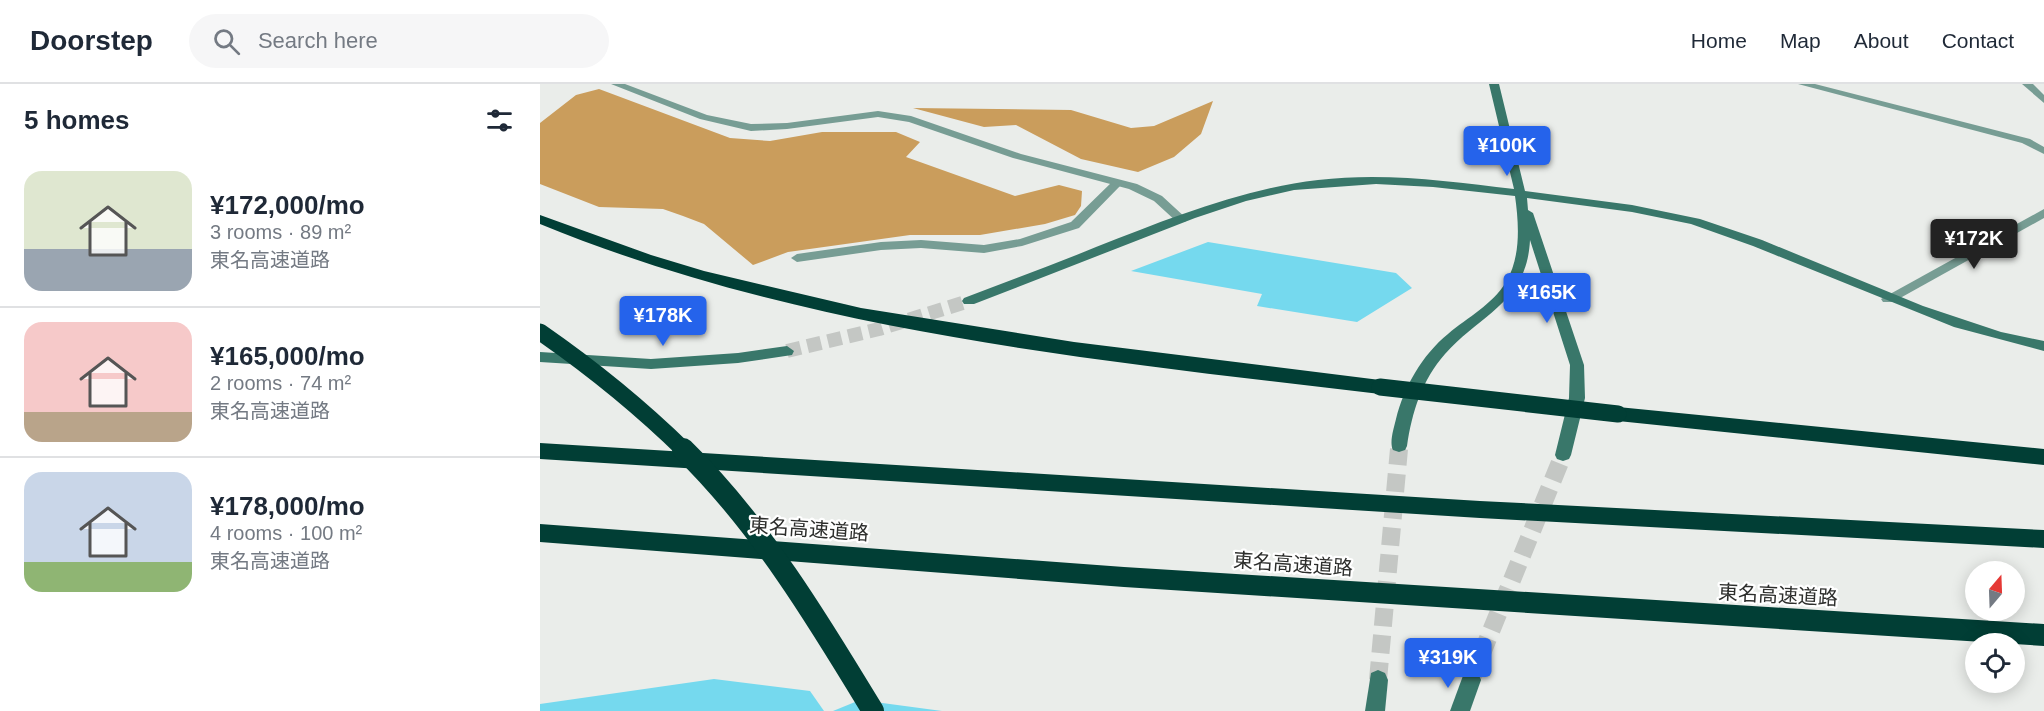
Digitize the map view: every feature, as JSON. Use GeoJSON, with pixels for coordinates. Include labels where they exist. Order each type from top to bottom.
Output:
{"type":"FeatureCollection","features":[{"type":"Feature","properties":{"kind":"highway"},"geometry":{"type":"LineString","coordinates":[[540,219],[638,258],[695,276],[828,308],[1044,344],[1380,387],[1618,414],[2044,457]]}},
{"type":"Feature","properties":{"kind":"highway"},"geometry":{"type":"LineString","coordinates":[[540,332],[567,348],[620,389],[673,438],[725,493],[782,566],[837,650],[873,711]]}},
{"type":"Feature","properties":{"kind":"highway"},"geometry":{"type":"LineString","coordinates":[[540,451],[1800,528],[2044,539]]}},
{"type":"Feature","properties":{"kind":"highway","name":"東名高速道路"},"geometry":{"type":"LineString","coordinates":[[540,533],[1124,577],[2044,635]]}},
{"type":"Feature","properties":{"kind":"street"},"geometry":{"type":"LineString","coordinates":[[616,84],[733,125],[759,127],[791,125],[846,116],[881,114],[909,119],[1015,155],[1152,195],[1181,219]]}},
{"type":"Feature","properties":{"kind":"street"},"geometry":{"type":"LineString","coordinates":[[1400,446],[1406,411],[1416,384],[1428,364],[1454,337],[1501,299],[1519,270],[1524,243],[1519,194],[1508,133],[1494,84]]}},
{"type":"Feature","properties":{"kind":"street"},"geometry":{"type":"LineString","coordinates":[[1803,84],[2026,141],[2044,150]]}},
{"type":"Feature","properties":{"kind":"street"},"geometry":{"type":"LineString","coordinates":[[2027,84],[2044,100]]}},
{"type":"Feature","properties":{"kind":"street"},"geometry":{"type":"LineString","coordinates":[[969,301],[1181,219],[1251,196],[1322,183],[1410,182],[1642,211],[1712,227],[1761,244],[1888,300],[1965,328],[2044,346]]}},
{"type":"Feature","properties":{"kind":"street"},"geometry":{"type":"LineString","coordinates":[[797,258],[903,244],[975,249],[1022,243],[1076,225],[1117,183]]}},
{"type":"Feature","properties":{"kind":"street"},"geometry":{"type":"LineString","coordinates":[[1519,194],[1535,233],[1576,365],[1577,398],[1563,455]]}},
{"type":"Feature","properties":{"kind":"street"},"geometry":{"type":"LineString","coordinates":[[1888,300],[2044,213]]}},
{"type":"Feature","properties":{"kind":"street"},"geometry":{"type":"LineString","coordinates":[[540,357],[651,364],[738,358],[787,351]]}},
{"type":"Feature","properties":{"kind":"street"},"geometry":{"type":"LineString","coordinates":[[1460,711],[1471,680]]}},
{"type":"Feature","properties":{"kind":"street"},"geometry":{"type":"LineString","coordinates":[[1376,711],[1378,681]]}},
{"type":"Feature","properties":{"kind":"shaded area"},"geometry":{"type":"Polygon","coordinates":[[[599,89],[730,138],[770,141],[822,132],[896,132],[920,142],[906,157],[1015,196],[1059,185],[1082,191],[1081,206],[1075,215],[1045,224],[980,235],[910,235],[788,252],[753,265],[704,224],[683,216],[663,209],[599,207],[540,184],[540,123],[576,95],[599,89]]]}},
{"type":"Feature","properties":{"kind":"shaded area"},"geometry":{"type":"Polygon","coordinates":[[[1213,101],[1201,134],[1174,157],[1138,172],[1081,159],[1016,125],[984,127],[913,108],[1071,110],[1131,128],[1154,126],[1213,101]]]}},
{"type":"Feature","properties":{"kind":"water"},"geometry":{"type":"Polygon","coordinates":[[[1208,242],[1396,273],[1412,288],[1357,322],[1257,306],[1262,294],[1131,271],[1208,242]]]}},
{"type":"Feature","properties":{"kind":"water"},"geometry":{"type":"Polygon","coordinates":[[[714,679],[810,691],[824,711],[540,711],[540,704],[714,679]]]}},
{"type":"Feature","properties":{"kind":"water"},"geometry":{"type":"Polygon","coordinates":[[[860,700],[942,711],[833,711],[860,700]]]}},
{"type":"Feature","properties":{"kind":"tunnel"},"geometry":{"type":"LineString","coordinates":[[787,351],[879,329],[969,301]]}},
{"type":"Feature","properties":{"kind":"tunnel"},"geometry":{"type":"LineString","coordinates":[[1378,680],[1399,449]]}},
{"type":"Feature","properties":{"kind":"tunnel"},"geometry":{"type":"LineString","coordinates":[[1471,680],[1563,455]]}}]}
